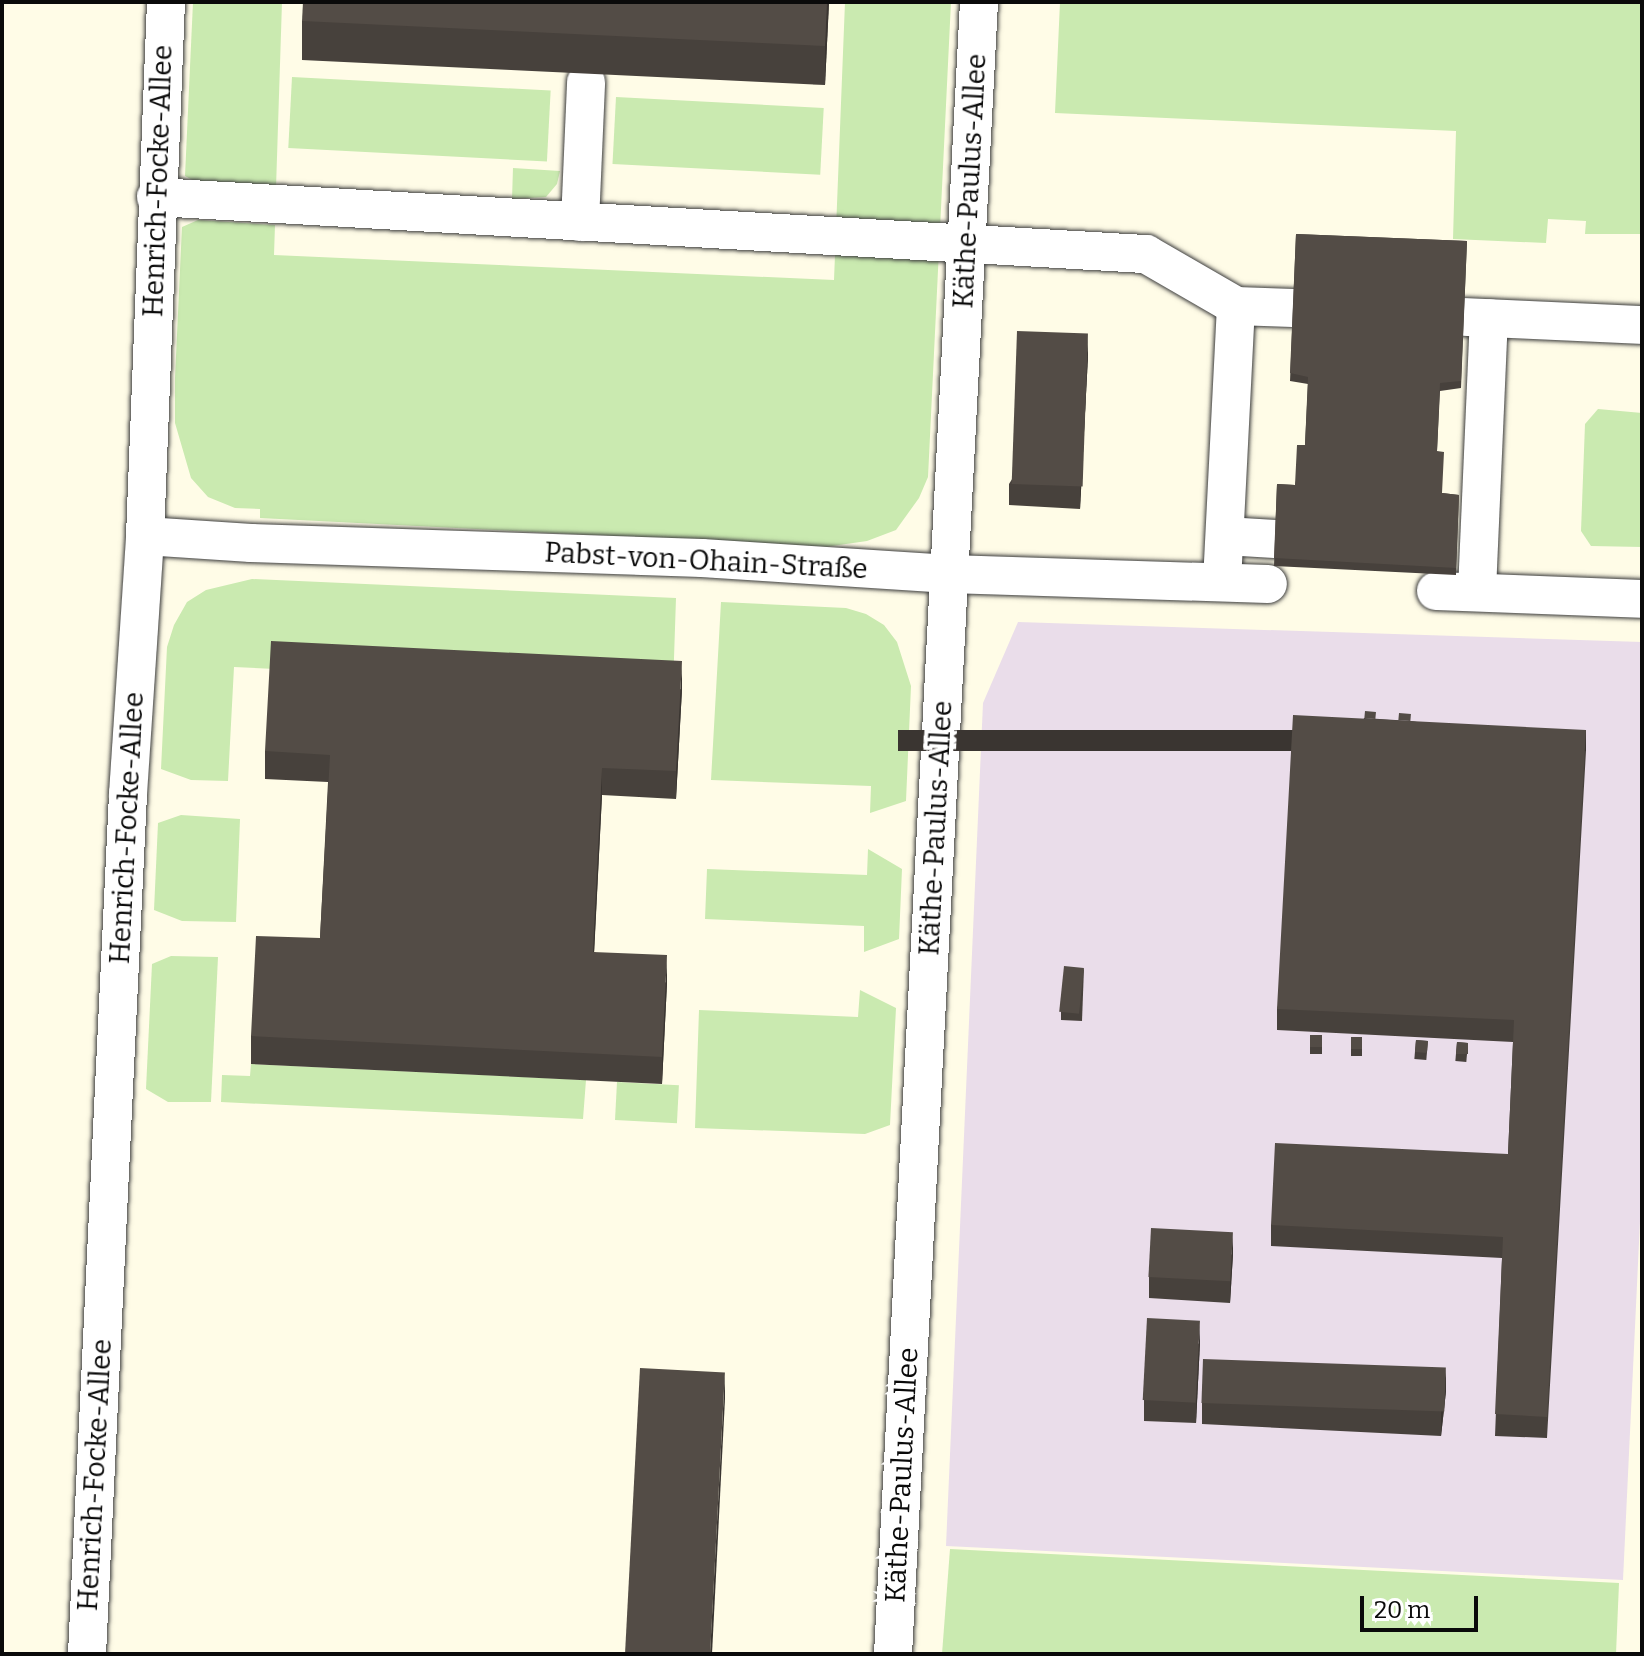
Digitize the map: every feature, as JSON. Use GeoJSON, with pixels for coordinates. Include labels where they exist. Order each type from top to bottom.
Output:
{"type":"FeatureCollection","features":[{"type":"Feature","properties":{"kind":"lane","name":"Henrich-Focke-Allee"},"geometry":{"type":"LineString","coordinates":[[87,1654],[128,794],[145,536],[166,2]]}},
{"type":"Feature","properties":{"kind":"lane","name":"Käthe-Paulus-Allee"},"geometry":{"type":"LineString","coordinates":[[893,1654],[979,2]]}},
{"type":"Feature","properties":{"kind":"lane"},"geometry":{"type":"LineString","coordinates":[[580,222],[586,82]]}},
{"type":"Feature","properties":{"kind":"lane"},"geometry":{"type":"LineString","coordinates":[[156,197],[1146,254],[1236,306],[1293,308]]}},
{"type":"Feature","properties":{"kind":"lane"},"geometry":{"type":"LineString","coordinates":[[1222,582],[1236,306]]}},
{"type":"Feature","properties":{"kind":"lane"},"geometry":{"type":"LineString","coordinates":[[1477,591],[1480,551],[1477,317],[1642,325]]}},
{"type":"Feature","properties":{"kind":"lane","name":"Pabst-von-Ohain-Straße"},"geometry":{"type":"LineString","coordinates":[[145,536],[251,543],[702,558],[949,574],[1268,584]]}},
{"type":"Feature","properties":{"kind":"lane"},"geometry":{"type":"LineString","coordinates":[[1225,536],[1275,539]]}},
{"type":"Feature","properties":{"kind":"lane"},"geometry":{"type":"LineString","coordinates":[[1443,545],[1467,546],[1480,551]]}},
{"type":"Feature","properties":{"kind":"lane"},"geometry":{"type":"LineString","coordinates":[[1436,591],[1642,599]]}},
{"type":"Feature","properties":{"kind":"shaded area"},"geometry":{"type":"Polygon","coordinates":[[[1018,622],[1642,642],[1642,1179],[1623,1580],[946,1546],[983,703],[1018,622]]]}},
{"type":"Feature","properties":{"kind":"green space"},"geometry":{"type":"Polygon","coordinates":[[[193,2],[282,2],[276,188],[200,184],[185,176],[193,2]]]}},
{"type":"Feature","properties":{"kind":"green space"},"geometry":{"type":"Polygon","coordinates":[[[845,2],[951,2],[928,477],[919,498],[896,530],[867,541],[825,547],[260,518],[260,509],[235,508],[208,497],[191,478],[175,423],[175,378],[182,227],[198,220],[275,225],[274,255],[834,280],[845,2]]]}},
{"type":"Feature","properties":{"kind":"green space"},"geometry":{"type":"Polygon","coordinates":[[[1060,2],[1642,2],[1642,234],[1585,234],[1586,221],[1548,219],[1546,243],[1453,239],[1456,131],[1055,113],[1060,2]]]}},
{"type":"Feature","properties":{"kind":"green space"},"geometry":{"type":"Polygon","coordinates":[[[292,77],[551,91],[547,161],[288,148],[292,77]]]}},
{"type":"Feature","properties":{"kind":"green space"},"geometry":{"type":"Polygon","coordinates":[[[616,97],[824,108],[820,175],[612,164],[616,97]]]}},
{"type":"Feature","properties":{"kind":"green space"},"geometry":{"type":"Polygon","coordinates":[[[513,168],[560,171],[557,184],[546,197],[512,199],[513,168]]]}},
{"type":"Feature","properties":{"kind":"green space"},"geometry":{"type":"Polygon","coordinates":[[[1598,409],[1642,413],[1642,547],[1591,546],[1581,531],[1585,424],[1598,409]]]}},
{"type":"Feature","properties":{"kind":"green space"},"geometry":{"type":"Polygon","coordinates":[[[252,579],[676,598],[673,688],[234,667],[228,781],[191,780],[161,769],[167,647],[174,625],[187,602],[206,590],[252,579]]]}},
{"type":"Feature","properties":{"kind":"green space"},"geometry":{"type":"Polygon","coordinates":[[[721,602],[846,608],[866,614],[884,625],[897,642],[911,686],[906,801],[870,813],[871,786],[711,780],[721,602]]]}},
{"type":"Feature","properties":{"kind":"green space"},"geometry":{"type":"Polygon","coordinates":[[[181,815],[240,819],[236,922],[182,921],[154,910],[158,823],[181,815]]]}},
{"type":"Feature","properties":{"kind":"green space"},"geometry":{"type":"Polygon","coordinates":[[[868,849],[902,869],[899,939],[864,952],[864,926],[705,919],[707,869],[867,875],[868,849]]]}},
{"type":"Feature","properties":{"kind":"green space"},"geometry":{"type":"Polygon","coordinates":[[[171,956],[218,957],[211,1102],[168,1102],[146,1089],[152,964],[171,956]]]}},
{"type":"Feature","properties":{"kind":"green space"},"geometry":{"type":"Polygon","coordinates":[[[860,990],[896,1008],[890,1125],[865,1134],[695,1128],[699,1010],[858,1017],[860,990]]]}},
{"type":"Feature","properties":{"kind":"green space"},"geometry":{"type":"Polygon","coordinates":[[[251,1064],[586,1080],[583,1119],[221,1102],[222,1075],[250,1076],[251,1064]]]}},
{"type":"Feature","properties":{"kind":"green space"},"geometry":{"type":"Polygon","coordinates":[[[617,1082],[679,1085],[677,1123],[615,1120],[617,1082]]]}},
{"type":"Feature","properties":{"kind":"green space"},"geometry":{"type":"Polygon","coordinates":[[[950,1549],[1619,1583],[1616,1654],[942,1654],[950,1549]]]}},
{"type":"Feature","properties":{"kind":"building"},"geometry":{"type":"Polygon","coordinates":[[[303,2],[827,2],[825,46],[302,21],[303,2]]]}},
{"type":"Feature","properties":{"kind":"building"},"geometry":{"type":"Polygon","coordinates":[[[1296,234],[1467,241],[1461,381],[1440,383],[1437,451],[1444,452],[1442,493],[1459,495],[1456,568],[1274,558],[1277,484],[1295,485],[1297,445],[1305,445],[1308,377],[1290,373],[1296,234]]]}},
{"type":"Feature","properties":{"kind":"building"},"geometry":{"type":"Polygon","coordinates":[[[1017,331],[1088,333],[1083,486],[1012,484],[1017,331]]]}},
{"type":"Feature","properties":{"kind":"building"},"geometry":{"type":"Polygon","coordinates":[[[271,641],[682,661],[676,771],[602,768],[593,952],[667,955],[662,1057],[251,1036],[256,936],[320,938],[330,755],[265,751],[271,641]]]}},
{"type":"Feature","properties":{"kind":"building"},"geometry":{"type":"Polygon","coordinates":[[[1365,711],[1376,712],[1375,719],[1364,718],[1365,711]]]}},
{"type":"Feature","properties":{"kind":"building"},"geometry":{"type":"Polygon","coordinates":[[[1399,713],[1411,714],[1410,721],[1398,720],[1399,713]]]}},
{"type":"Feature","properties":{"kind":"building"},"geometry":{"type":"Polygon","coordinates":[[[1293,715],[1586,730],[1547,1417],[1495,1414],[1503,1237],[1271,1225],[1275,1143],[1508,1154],[1514,1020],[1277,1009],[1293,715]]]}},
{"type":"Feature","properties":{"kind":"building"},"geometry":{"type":"Polygon","coordinates":[[[1064,966],[1084,968],[1079,1014],[1059,1012],[1064,966]]]}},
{"type":"Feature","properties":{"kind":"building"},"geometry":{"type":"Polygon","coordinates":[[[1310,1035],[1322,1035],[1322,1047],[1310,1047],[1310,1035]]]}},
{"type":"Feature","properties":{"kind":"building"},"geometry":{"type":"Polygon","coordinates":[[[1351,1037],[1362,1037],[1362,1049],[1351,1049],[1351,1037]]]}},
{"type":"Feature","properties":{"kind":"building"},"geometry":{"type":"Polygon","coordinates":[[[1416,1040],[1428,1041],[1427,1053],[1415,1052],[1416,1040]]]}},
{"type":"Feature","properties":{"kind":"building"},"geometry":{"type":"Polygon","coordinates":[[[1457,1042],[1468,1043],[1468,1054],[1456,1054],[1457,1042]]]}},
{"type":"Feature","properties":{"kind":"building"},"geometry":{"type":"Polygon","coordinates":[[[1151,1228],[1233,1232],[1230,1281],[1148,1277],[1151,1228]]]}},
{"type":"Feature","properties":{"kind":"building"},"geometry":{"type":"Polygon","coordinates":[[[1147,1318],[1200,1321],[1196,1403],[1143,1400],[1147,1318]]]}},
{"type":"Feature","properties":{"kind":"building"},"geometry":{"type":"Polygon","coordinates":[[[1203,1359],[1446,1367],[1444,1411],[1201,1403],[1203,1359]]]}},
{"type":"Feature","properties":{"kind":"building"},"geometry":{"type":"Polygon","coordinates":[[[640,1368],[725,1372],[710,1654],[625,1654],[640,1368]]]}}]}
